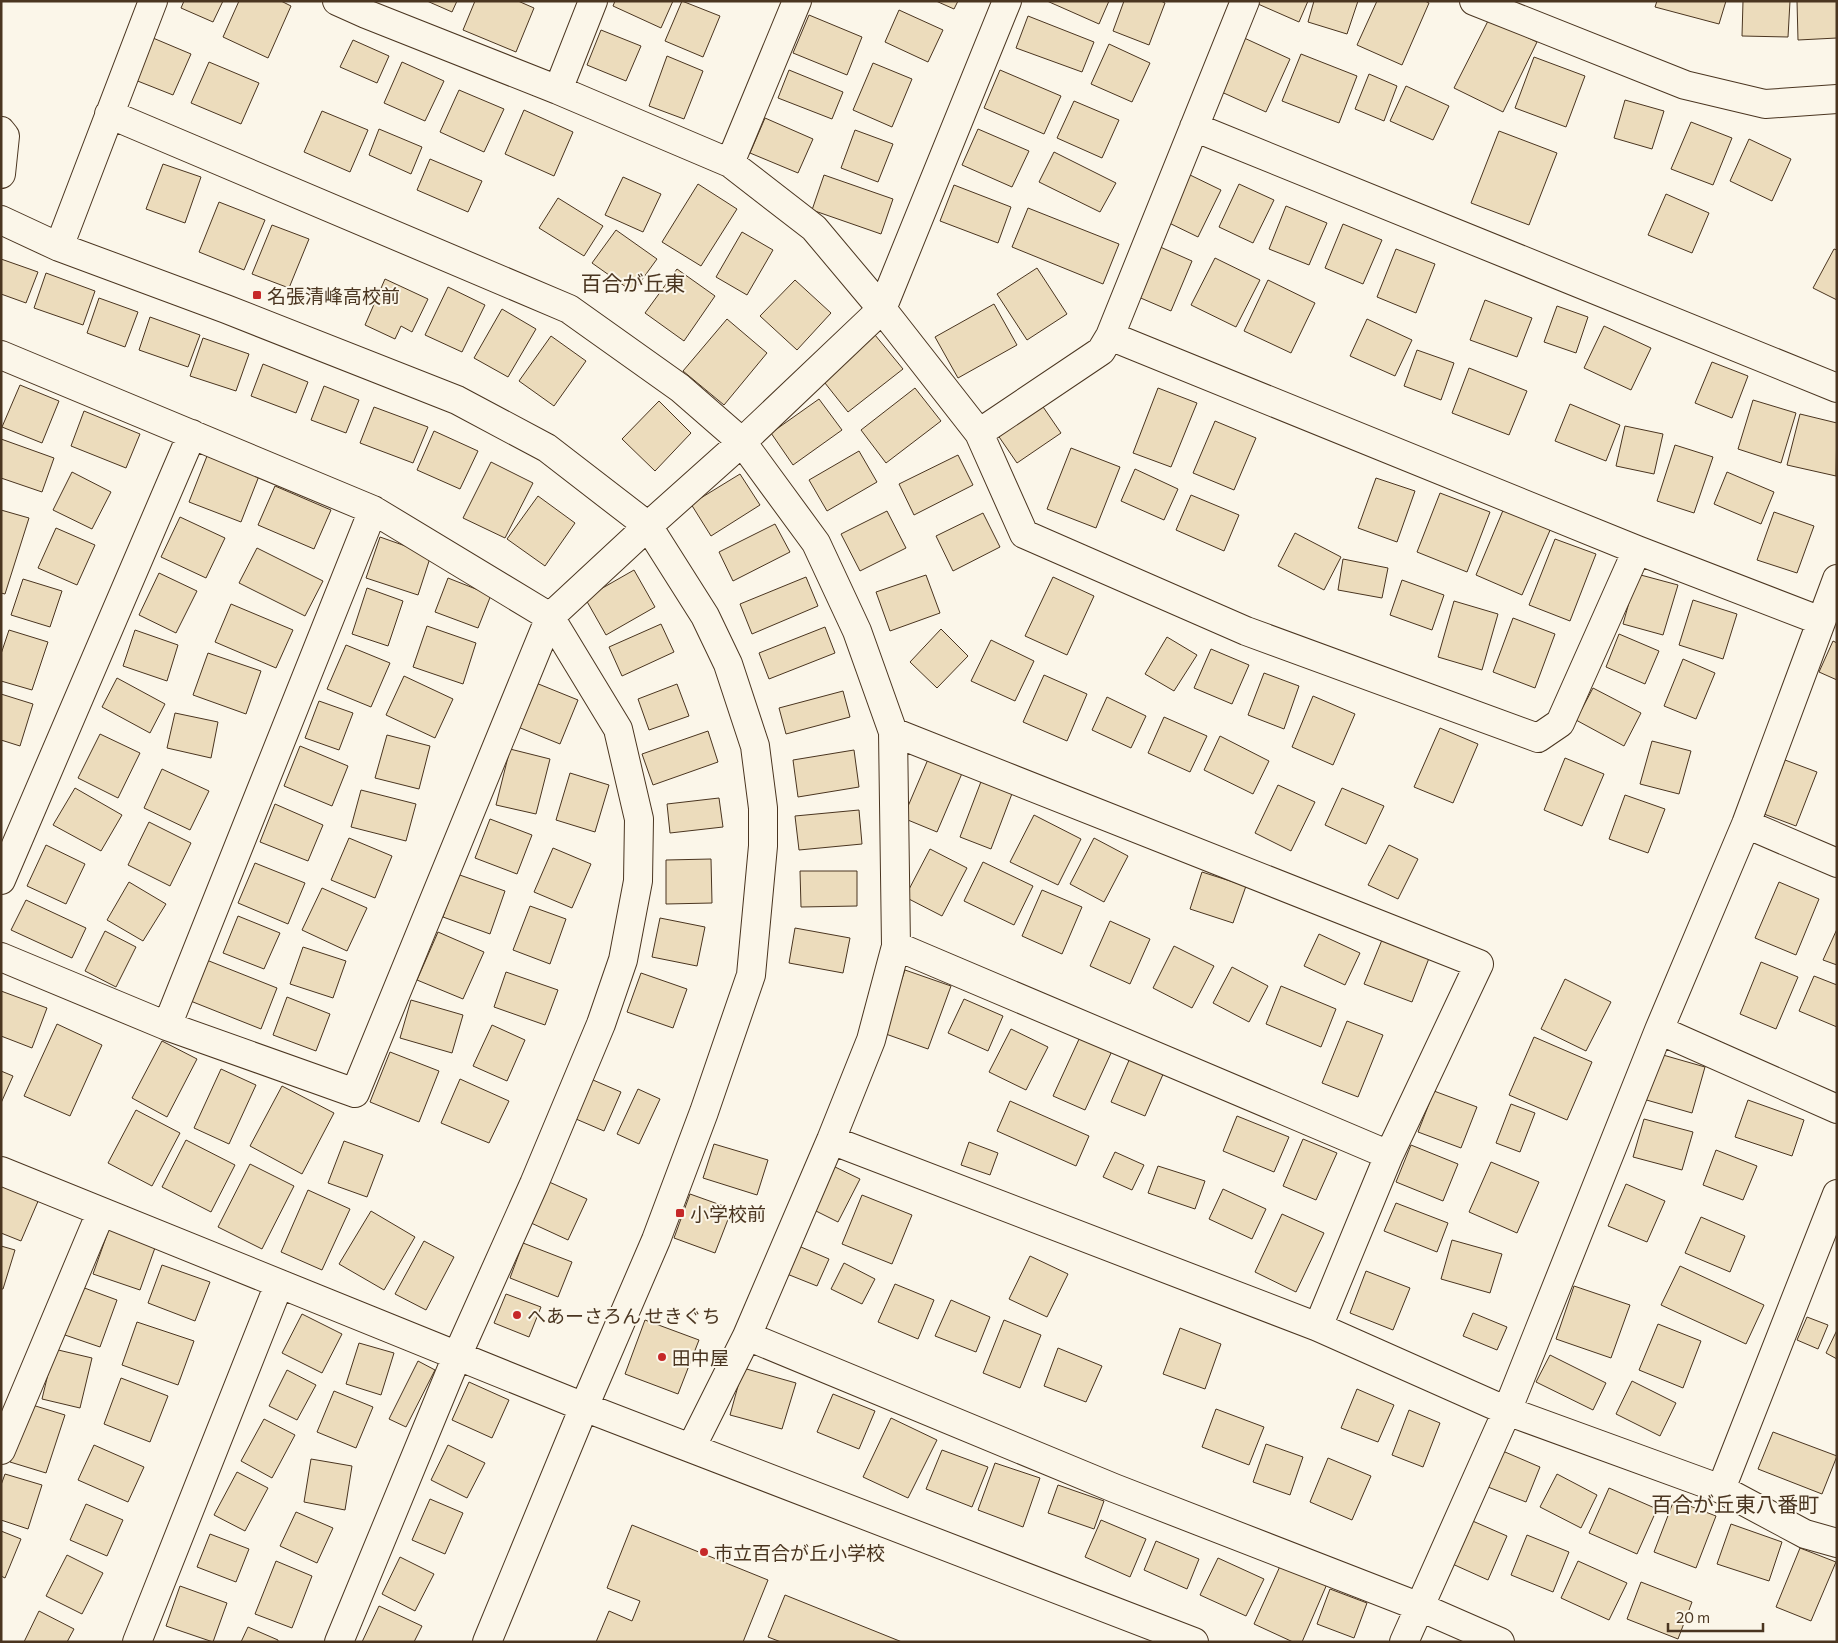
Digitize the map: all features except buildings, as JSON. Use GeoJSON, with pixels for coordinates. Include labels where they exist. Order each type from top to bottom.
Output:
{"type":"FeatureCollection","features":[{"type":"Feature","properties":{"kind":"street"},"geometry":{"type":"LineString","coordinates":[[59,247],[153,1]]}},
{"type":"Feature","properties":{"kind":"street"},"geometry":{"type":"LineString","coordinates":[[337,1],[368,8],[730,163],[814,228],[882,309],[979,433],[1024,534],[1246,631],[1538,738],[1560,723],[1637,550]]}},
{"type":"Feature","properties":{"kind":"street"},"geometry":{"type":"LineString","coordinates":[[558,90],[593,1]]}},
{"type":"Feature","properties":{"kind":"street"},"geometry":{"type":"LineString","coordinates":[[730,163],[797,1]]}},
{"type":"Feature","properties":{"kind":"street"},"geometry":{"type":"LineString","coordinates":[[1,957],[167,1026],[355,1093],[550,617],[742,442],[882,309],[1007,1]]}},
{"type":"Feature","properties":{"kind":"street"},"geometry":{"type":"LineString","coordinates":[[979,433],[1101,352],[1110,336],[1245,1]]}},
{"type":"Feature","properties":{"kind":"street"},"geometry":{"type":"LineString","coordinates":[[1474,1],[1685,85],[1765,104],[1837,99]]}},
{"type":"Feature","properties":{"kind":"street"},"geometry":{"type":"LineString","coordinates":[[109,114],[569,309],[680,388],[742,442],[816,543],[857,631],[893,732],[896,946],[871,1040],[831,1140],[747,1336],[691,1448]]}},
{"type":"Feature","properties":{"kind":"street"},"geometry":{"type":"LineString","coordinates":[[1194,127],[1837,388]]}},
{"type":"Feature","properties":{"kind":"street"},"geometry":{"type":"LineString","coordinates":[[1,130],[5,136],[1,174]]}},
{"type":"Feature","properties":{"kind":"street"},"geometry":{"type":"LineString","coordinates":[[1,220],[59,247],[226,309],[457,400],[546,448],[648,526],[705,616],[728,664],[755,746],[763,808],[764,846],[751,975],[704,1112],[656,1240],[584,1407],[487,1642]]}},
{"type":"Feature","properties":{"kind":"street"},"geometry":{"type":"LineString","coordinates":[[1110,336],[1637,550],[1821,621]]}},
{"type":"Feature","properties":{"kind":"street"},"geometry":{"type":"LineString","coordinates":[[2,359],[192,434],[373,510],[550,617],[618,729],[639,819],[638,881],[623,960],[601,1024],[534,1184],[456,1356],[339,1642]]}},
{"type":"Feature","properties":{"kind":"street"},"geometry":{"type":"LineString","coordinates":[[1,880],[192,434]]}},
{"type":"Feature","properties":{"kind":"street"},"geometry":{"type":"LineString","coordinates":[[167,1026],[373,510]]}},
{"type":"Feature","properties":{"kind":"street"},"geometry":{"type":"LineString","coordinates":[[1404,1642],[1507,1411],[1659,1030],[1746,824],[1837,580]]}},
{"type":"Feature","properties":{"kind":"street"},"geometry":{"type":"LineString","coordinates":[[893,732],[1479,964],[1389,1155],[1318,1327]]}},
{"type":"Feature","properties":{"kind":"street"},"geometry":{"type":"LineString","coordinates":[[1746,824],[1837,863]]}},
{"type":"Feature","properties":{"kind":"street"},"geometry":{"type":"LineString","coordinates":[[896,946],[1389,1155]]}},
{"type":"Feature","properties":{"kind":"street"},"geometry":{"type":"LineString","coordinates":[[1659,1030],[1837,1109]]}},
{"type":"Feature","properties":{"kind":"street"},"geometry":{"type":"LineString","coordinates":[[831,1140],[1318,1327],[1507,1411],[1721,1490],[1805,1534],[1837,1542]]}},
{"type":"Feature","properties":{"kind":"street"},"geometry":{"type":"LineString","coordinates":[[1,1171],[584,1407],[1194,1642]]}},
{"type":"Feature","properties":{"kind":"street"},"geometry":{"type":"LineString","coordinates":[[1721,1490],[1837,1194]]}},
{"type":"Feature","properties":{"kind":"street"},"geometry":{"type":"LineString","coordinates":[[1,1450],[101,1212]]}},
{"type":"Feature","properties":{"kind":"street"},"geometry":{"type":"LineString","coordinates":[[137,1642],[278,1284]]}},
{"type":"Feature","properties":{"kind":"street"},"geometry":{"type":"LineString","coordinates":[[747,1336],[1114,1488],[1420,1607],[1500,1642]]}},
{"type":"Feature","properties":{"kind":"place","name":"名張清峰高校前"},"geometry":{"type":"Point","coordinates":[257,295]}},
{"type":"Feature","properties":{"kind":"place","name":"小学校前"},"geometry":{"type":"Point","coordinates":[680,1213]}},
{"type":"Feature","properties":{"kind":"place","name":"へあーさろん せきぐち"},"geometry":{"type":"Point","coordinates":[517,1315]}},
{"type":"Feature","properties":{"kind":"place","name":"田中屋"},"geometry":{"type":"Point","coordinates":[662,1357]}},
{"type":"Feature","properties":{"kind":"place","name":"市立百合が丘小学校"},"geometry":{"type":"Point","coordinates":[704,1552]}},
{"type":"Feature","properties":{"kind":"district","name":"百合が丘東"},"geometry":{"type":"Point","coordinates":[633,282]}},
{"type":"Feature","properties":{"kind":"district","name":"百合が丘東八番町"},"geometry":{"type":"Point","coordinates":[1735,1503]}}]}
